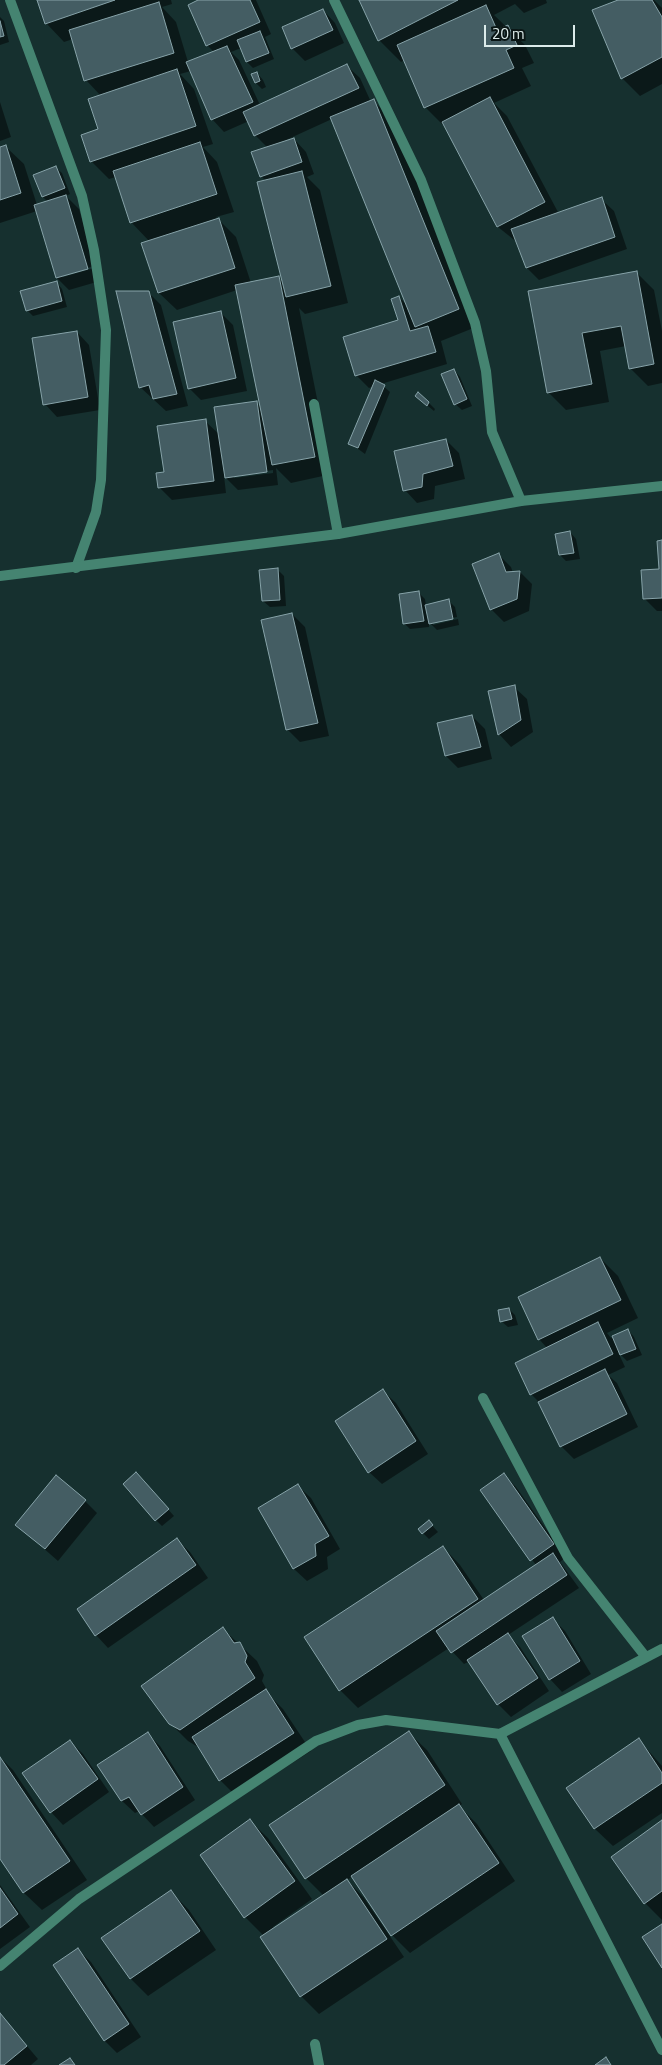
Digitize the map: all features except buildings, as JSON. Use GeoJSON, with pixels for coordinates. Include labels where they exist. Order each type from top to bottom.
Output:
{"type":"FeatureCollection","features":[{"type":"Feature","properties":{"kind":"street"},"geometry":{"type":"LineString","coordinates":[[10,0],[82,196],[94,250],[106,330],[101,480],[96,512],[76,568]]}},
{"type":"Feature","properties":{"kind":"street"},"geometry":{"type":"LineString","coordinates":[[334,0],[421,180],[475,323],[486,372],[492,432],[521,501]]}},
{"type":"Feature","properties":{"kind":"street"},"geometry":{"type":"LineString","coordinates":[[314,404],[338,534]]}},
{"type":"Feature","properties":{"kind":"street"},"geometry":{"type":"LineString","coordinates":[[0,576],[338,534],[521,501],[662,486]]}},
{"type":"Feature","properties":{"kind":"street"},"geometry":{"type":"LineString","coordinates":[[483,1398],[568,1558],[645,1656]]}},
{"type":"Feature","properties":{"kind":"street"},"geometry":{"type":"LineString","coordinates":[[0,1966],[79,1899],[316,1741],[334,1732],[386,1720],[500,1734],[645,1656],[662,1649]]}},
{"type":"Feature","properties":{"kind":"street"},"geometry":{"type":"LineString","coordinates":[[500,1734],[662,2050]]}},
{"type":"Feature","properties":{"kind":"street"},"geometry":{"type":"LineString","coordinates":[[316,2044],[319,2065]]}}]}
